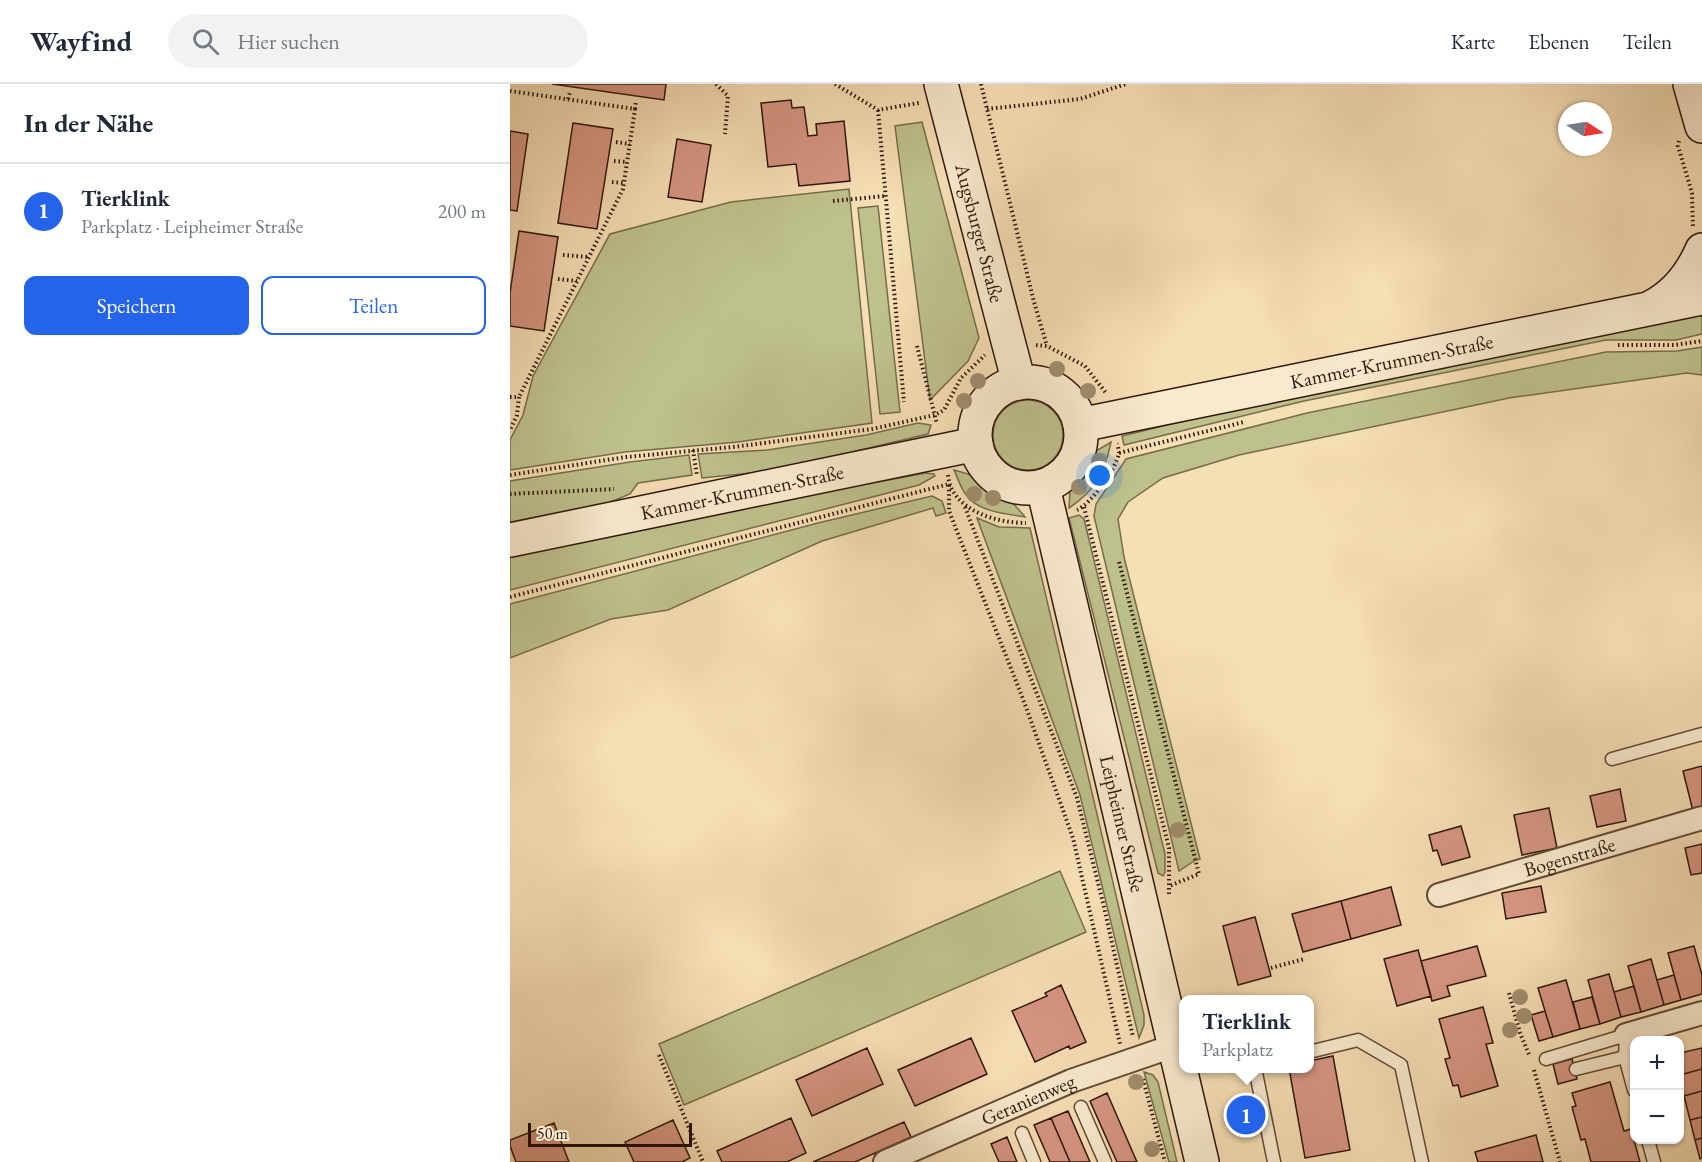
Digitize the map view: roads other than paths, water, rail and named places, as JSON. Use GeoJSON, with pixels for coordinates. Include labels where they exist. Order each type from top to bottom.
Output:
{"type":"FeatureCollection","features":[{"type":"Feature","properties":{"kind":"main road","name":"Augsburger Straße"},"geometry":{"type":"LineString","coordinates":[[941,84],[1019,383]]}},
{"type":"Feature","properties":{"kind":"main road"},"geometry":{"type":"LineString","coordinates":[[1690,84],[1691,130]]}},
{"type":"Feature","properties":{"kind":"main road"},"geometry":{"type":"LineString","coordinates":[[1642,311],[1672,295],[1681,285],[1697,241]]}},
{"type":"Feature","properties":{"kind":"main road","name":"Kammer-Krummen-Straße"},"geometry":{"type":"LineString","coordinates":[[1080,425],[1702,298]]}},
{"type":"Feature","properties":{"kind":"main road"},"geometry":{"type":"LineString","coordinates":[[1035,382],[1051,387],[1064,396],[1075,409],[1080,425],[1081,440],[1077,456],[1058,480],[1043,486],[1026,489],[1008,485],[992,475],[981,461],[976,444],[975,427],[980,411],[990,398],[1003,388],[1019,383],[1035,382]]}},
{"type":"Feature","properties":{"kind":"main road","name":"Kammer-Krummen-Straße"},"geometry":{"type":"LineString","coordinates":[[510,540],[976,444]]}},
{"type":"Feature","properties":{"kind":"main road","name":"Leipheimer Straße"},"geometry":{"type":"LineString","coordinates":[[1043,486],[1159,896],[1179,1046]]}},
{"type":"Feature","properties":{"kind":"main road","name":"Leipheimer Straße"},"geometry":{"type":"LineString","coordinates":[[1184,1073],[1202,1162]]}},
{"type":"Feature","properties":{"kind":"street","name":"Bogenstraße"},"geometry":{"type":"LineString","coordinates":[[1439,895],[1702,818]]}},
{"type":"Feature","properties":{"kind":"street"},"geometry":{"type":"LineString","coordinates":[[1626,1046],[1702,1013]]}},
{"type":"Feature","properties":{"kind":"street","name":"Geranienweg"},"geometry":{"type":"LineString","coordinates":[[885,1162],[1071,1081],[1133,1059],[1179,1046]]}},
{"type":"Feature","properties":{"kind":"lane"},"geometry":{"type":"LineString","coordinates":[[1612,759],[1702,734]]}},
{"type":"Feature","properties":{"kind":"lane"},"geometry":{"type":"LineString","coordinates":[[1314,1051],[1358,1040],[1401,1065],[1422,1162]]}},
{"type":"Feature","properties":{"kind":"lane"},"geometry":{"type":"LineString","coordinates":[[1546,1059],[1626,1046]]}},
{"type":"Feature","properties":{"kind":"lane"},"geometry":{"type":"LineString","coordinates":[[1576,1069],[1626,1046]]}},
{"type":"Feature","properties":{"kind":"lane"},"geometry":{"type":"LineString","coordinates":[[1626,1046],[1630,1066]]}},
{"type":"Feature","properties":{"kind":"lane"},"geometry":{"type":"LineString","coordinates":[[1256,1073],[1265,1135],[1274,1162]]}},
{"type":"Feature","properties":{"kind":"lane"},"geometry":{"type":"LineString","coordinates":[[1082,1107],[1105,1162]]}},
{"type":"Feature","properties":{"kind":"lane"},"geometry":{"type":"LineString","coordinates":[[1022,1133],[1034,1162]]}},
{"type":"Feature","properties":{"kind":"lane"},"geometry":{"type":"LineString","coordinates":[[1649,1144],[1654,1162]]}},
{"type":"Feature","properties":{"kind":"place","name":"Tierklink"},"geometry":{"type":"Point","coordinates":[1246,1115]}}]}
